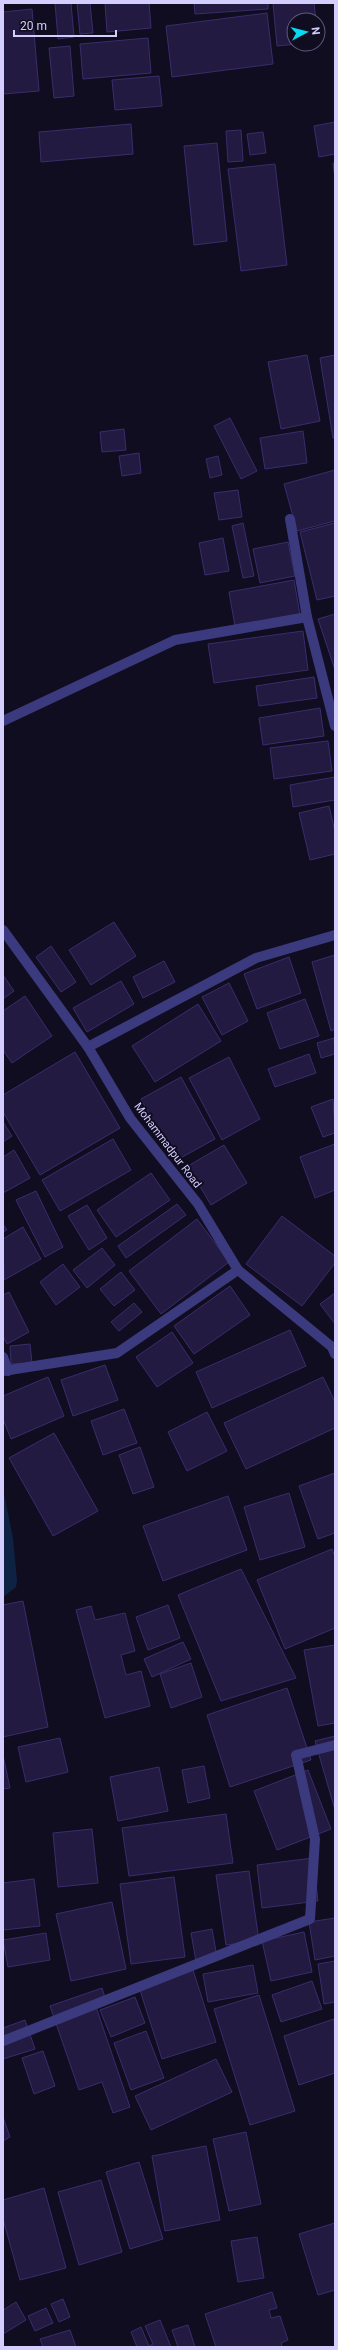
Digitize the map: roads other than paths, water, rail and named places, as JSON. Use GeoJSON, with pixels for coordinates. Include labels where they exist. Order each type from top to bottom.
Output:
{"type":"FeatureCollection","features":[{"type":"Feature","properties":{"kind":"street"},"geometry":{"type":"LineString","coordinates":[[290,519],[307,617],[335,726]]}},
{"type":"Feature","properties":{"kind":"street"},"geometry":{"type":"LineString","coordinates":[[3,721],[175,640],[307,617]]}},
{"type":"Feature","properties":{"kind":"street","name":"Mohammadpur Road"},"geometry":{"type":"LineString","coordinates":[[3,930],[88,1046],[130,1118],[198,1204],[238,1270],[332,1347],[335,1354]]}},
{"type":"Feature","properties":{"kind":"street"},"geometry":{"type":"LineString","coordinates":[[88,1046],[256,958],[335,935]]}},
{"type":"Feature","properties":{"kind":"street"},"geometry":{"type":"LineString","coordinates":[[3,1357],[6,1371],[117,1353],[238,1270]]}},
{"type":"Feature","properties":{"kind":"street"},"geometry":{"type":"LineString","coordinates":[[3,2041],[310,1919],[315,1839],[296,1755],[335,1745]]}},
{"type":"Feature","properties":{"kind":"water"},"geometry":{"type":"Polygon","coordinates":[[[3,1489],[13,1538],[17,1581],[16,1587],[3,1597],[3,1489]]]}}]}
